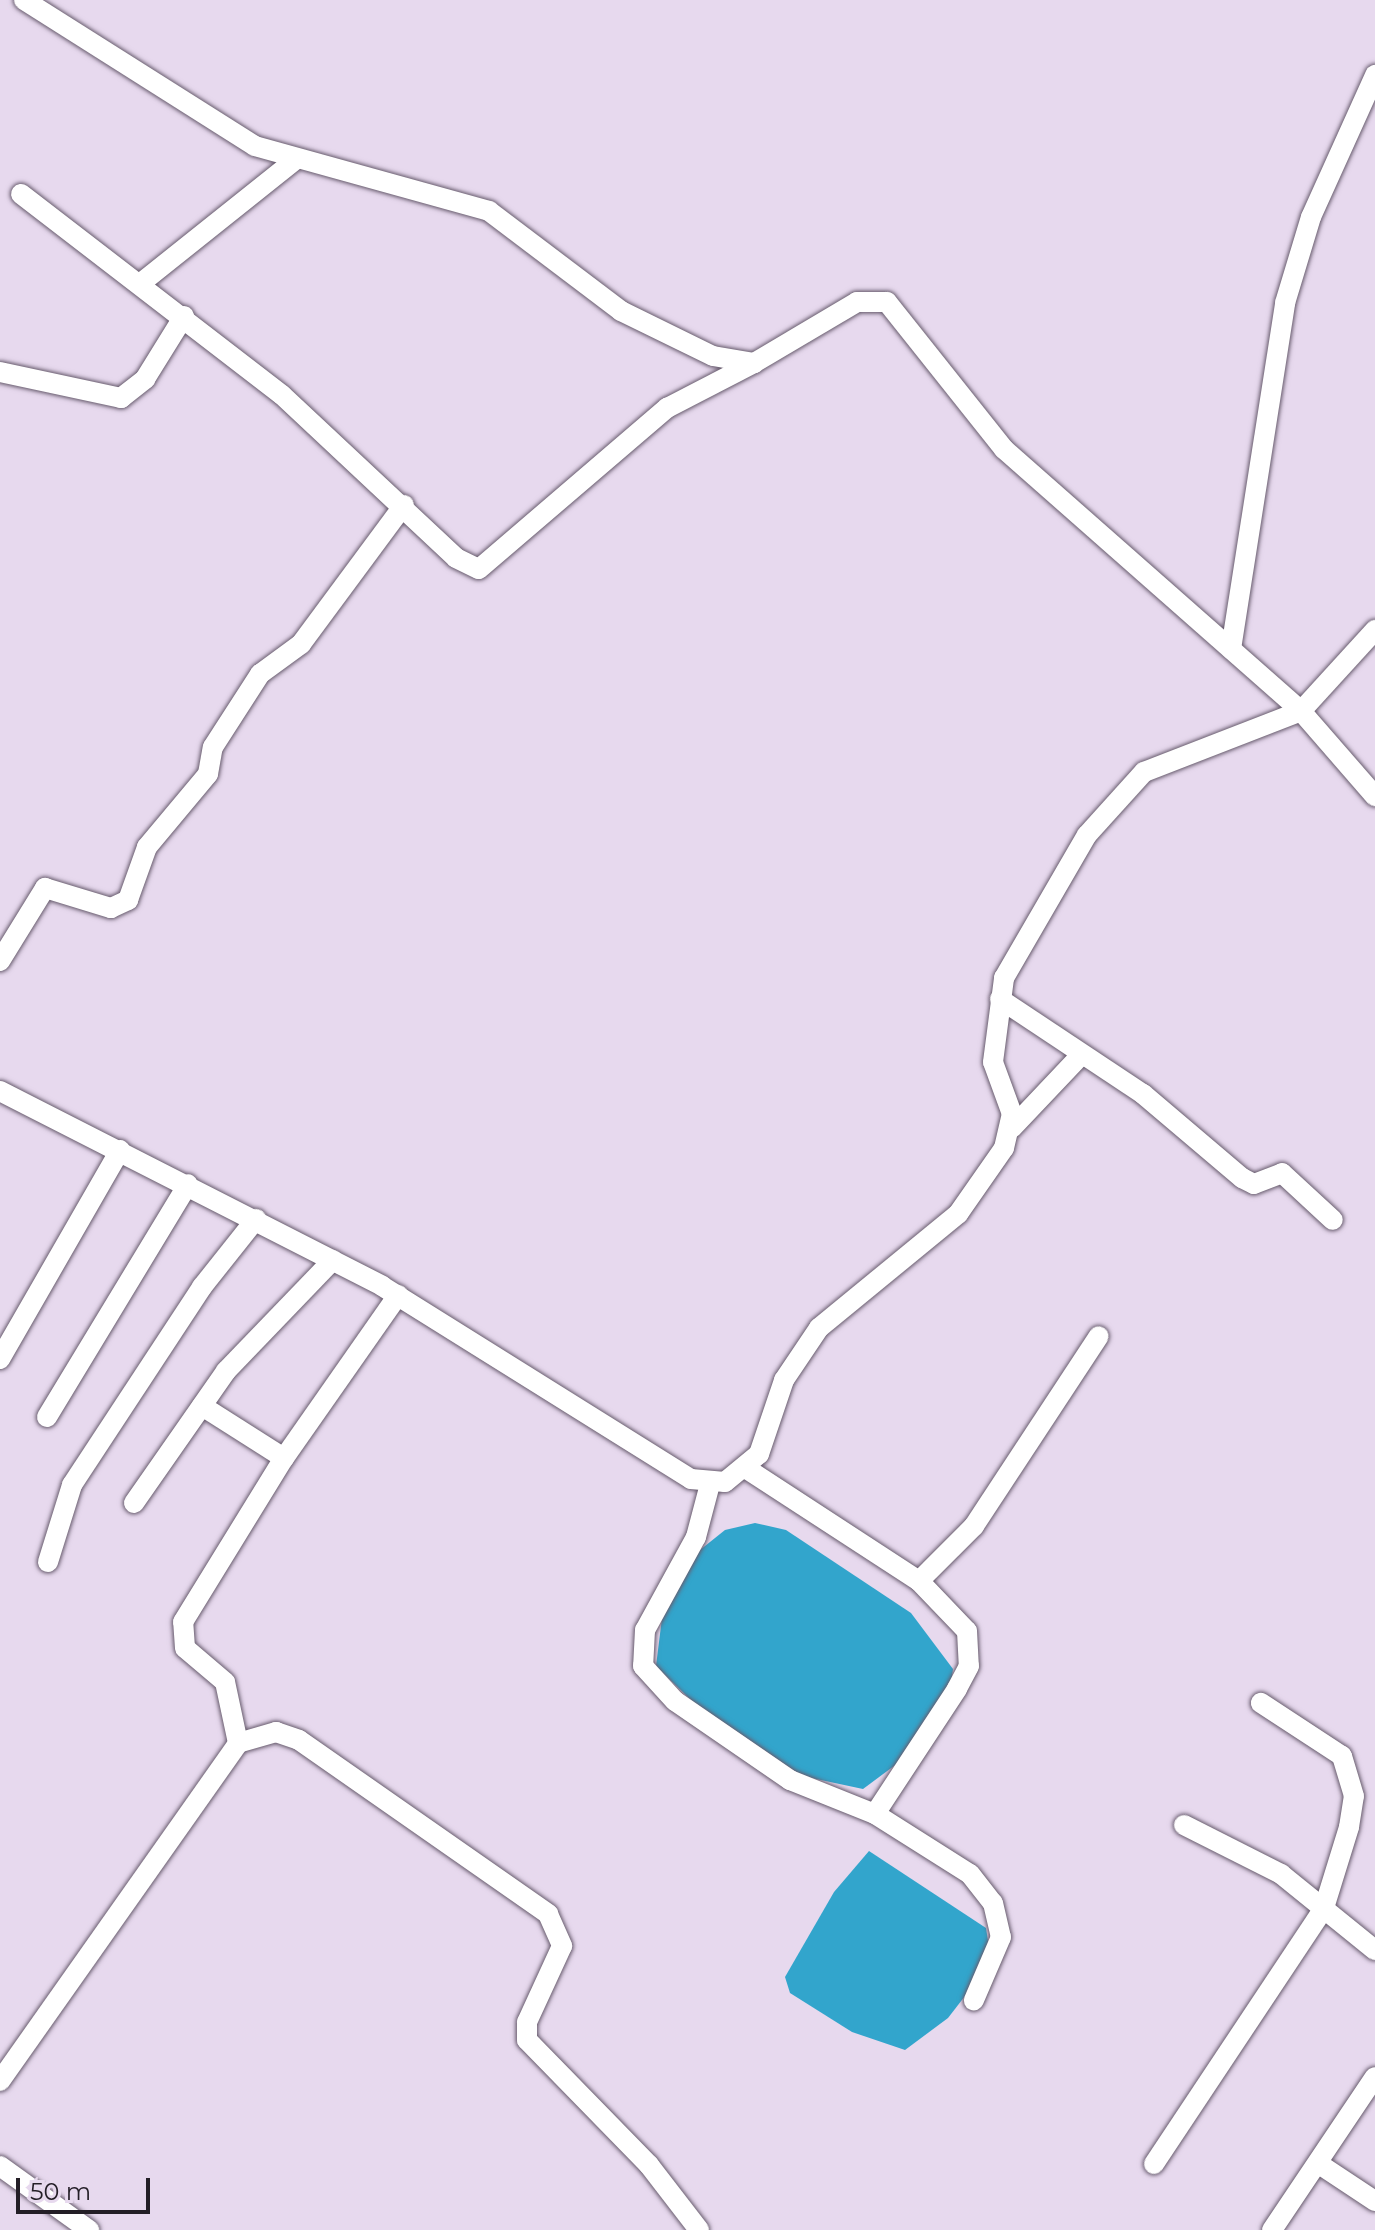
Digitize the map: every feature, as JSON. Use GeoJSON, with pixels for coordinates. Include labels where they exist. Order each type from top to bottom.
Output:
{"type":"FeatureCollection","features":[{"type":"Feature","properties":{"kind":"street"},"geometry":{"type":"LineString","coordinates":[[24,0],[204,119],[294,161],[489,211],[621,311],[713,356],[754,363]]}},
{"type":"Feature","properties":{"kind":"street"},"geometry":{"type":"LineString","coordinates":[[1231,649],[1285,303],[1311,217],[1375,75]]}},
{"type":"Feature","properties":{"kind":"street"},"geometry":{"type":"LineString","coordinates":[[141,283],[294,161]]}},
{"type":"Feature","properties":{"kind":"street"},"geometry":{"type":"LineString","coordinates":[[21,194],[184,316],[404,505],[456,558],[479,569],[667,408],[754,363],[857,302],[887,302],[1004,449],[1301,711],[1375,796]]}},
{"type":"Feature","properties":{"kind":"street"},"geometry":{"type":"LineString","coordinates":[[0,372],[121,398],[145,379],[184,316]]}},
{"type":"Feature","properties":{"kind":"street"},"geometry":{"type":"LineString","coordinates":[[0,961],[45,888],[111,908],[128,900],[147,847],[208,774],[213,747],[260,674],[301,644],[404,505]]}},
{"type":"Feature","properties":{"kind":"street"},"geometry":{"type":"LineString","coordinates":[[1012,1128],[993,1062],[1000,999],[1017,947],[1124,790],[1163,761],[1301,711],[1375,630]]}},
{"type":"Feature","properties":{"kind":"street"},"geometry":{"type":"LineString","coordinates":[[1000,999],[1080,1056],[1143,1094],[1242,1178],[1254,1184],[1282,1173],[1333,1220]]}},
{"type":"Feature","properties":{"kind":"street"},"geometry":{"type":"LineString","coordinates":[[0,1091],[188,1184],[398,1295],[665,1465],[710,1484],[747,1469],[796,1357],[819,1328],[958,1214],[1012,1128],[1080,1056]]}},
{"type":"Feature","properties":{"kind":"street"},"geometry":{"type":"LineString","coordinates":[[0,1359],[120,1150]]}},
{"type":"Feature","properties":{"kind":"street"},"geometry":{"type":"LineString","coordinates":[[47,1417],[188,1184]]}},
{"type":"Feature","properties":{"kind":"street"},"geometry":{"type":"LineString","coordinates":[[48,1562],[72,1485],[202,1287],[256,1219]]}},
{"type":"Feature","properties":{"kind":"street"},"geometry":{"type":"LineString","coordinates":[[134,1503],[240,1354],[333,1260]]}},
{"type":"Feature","properties":{"kind":"street"},"geometry":{"type":"LineString","coordinates":[[238,1743],[225,1682],[190,1655],[181,1634],[284,1458],[398,1295]]}},
{"type":"Feature","properties":{"kind":"street"},"geometry":{"type":"LineString","coordinates":[[919,1581],[974,1526],[1099,1336]]}},
{"type":"Feature","properties":{"kind":"street"},"geometry":{"type":"LineString","coordinates":[[202,1406],[284,1458]]}},
{"type":"Feature","properties":{"kind":"street"},"geometry":{"type":"LineString","coordinates":[[747,1469],[919,1581],[967,1631],[969,1666],[875,1814]]}},
{"type":"Feature","properties":{"kind":"street"},"geometry":{"type":"LineString","coordinates":[[710,1484],[696,1537],[645,1630],[643,1666],[675,1701],[790,1780],[875,1814],[970,1874],[993,1903],[1001,1937],[974,2000]]}},
{"type":"Feature","properties":{"kind":"street"},"geometry":{"type":"LineString","coordinates":[[1154,2164],[1324,1908],[1349,1827],[1350,1772],[1329,1743],[1261,1703]]}},
{"type":"Feature","properties":{"kind":"street"},"geometry":{"type":"LineString","coordinates":[[0,2081],[238,1743],[263,1732],[299,1740],[548,1914],[562,1946],[527,2022],[527,2040],[649,2165],[699,2230]]}},
{"type":"Feature","properties":{"kind":"street"},"geometry":{"type":"LineString","coordinates":[[1184,1825],[1281,1874],[1375,1950]]}},
{"type":"Feature","properties":{"kind":"street"},"geometry":{"type":"LineString","coordinates":[[1272,2230],[1375,2077]]}},
{"type":"Feature","properties":{"kind":"street"},"geometry":{"type":"LineString","coordinates":[[1319,2164],[1375,2201]]}},
{"type":"Feature","properties":{"kind":"street"},"geometry":{"type":"LineString","coordinates":[[0,2166],[89,2230]]}},
{"type":"Feature","properties":{"kind":"water"},"geometry":{"type":"Polygon","coordinates":[[[755,1523],[786,1530],[911,1613],[953,1669],[951,1684],[898,1763],[863,1789],[802,1776],[693,1702],[656,1666],[662,1618],[695,1554],[725,1530],[755,1523]]]}},
{"type":"Feature","properties":{"kind":"water"},"geometry":{"type":"Polygon","coordinates":[[[869,1851],[986,1928],[989,1947],[965,1996],[948,2018],[905,2050],[852,2032],[790,1993],[785,1977],[834,1892],[869,1851]]]}}]}
